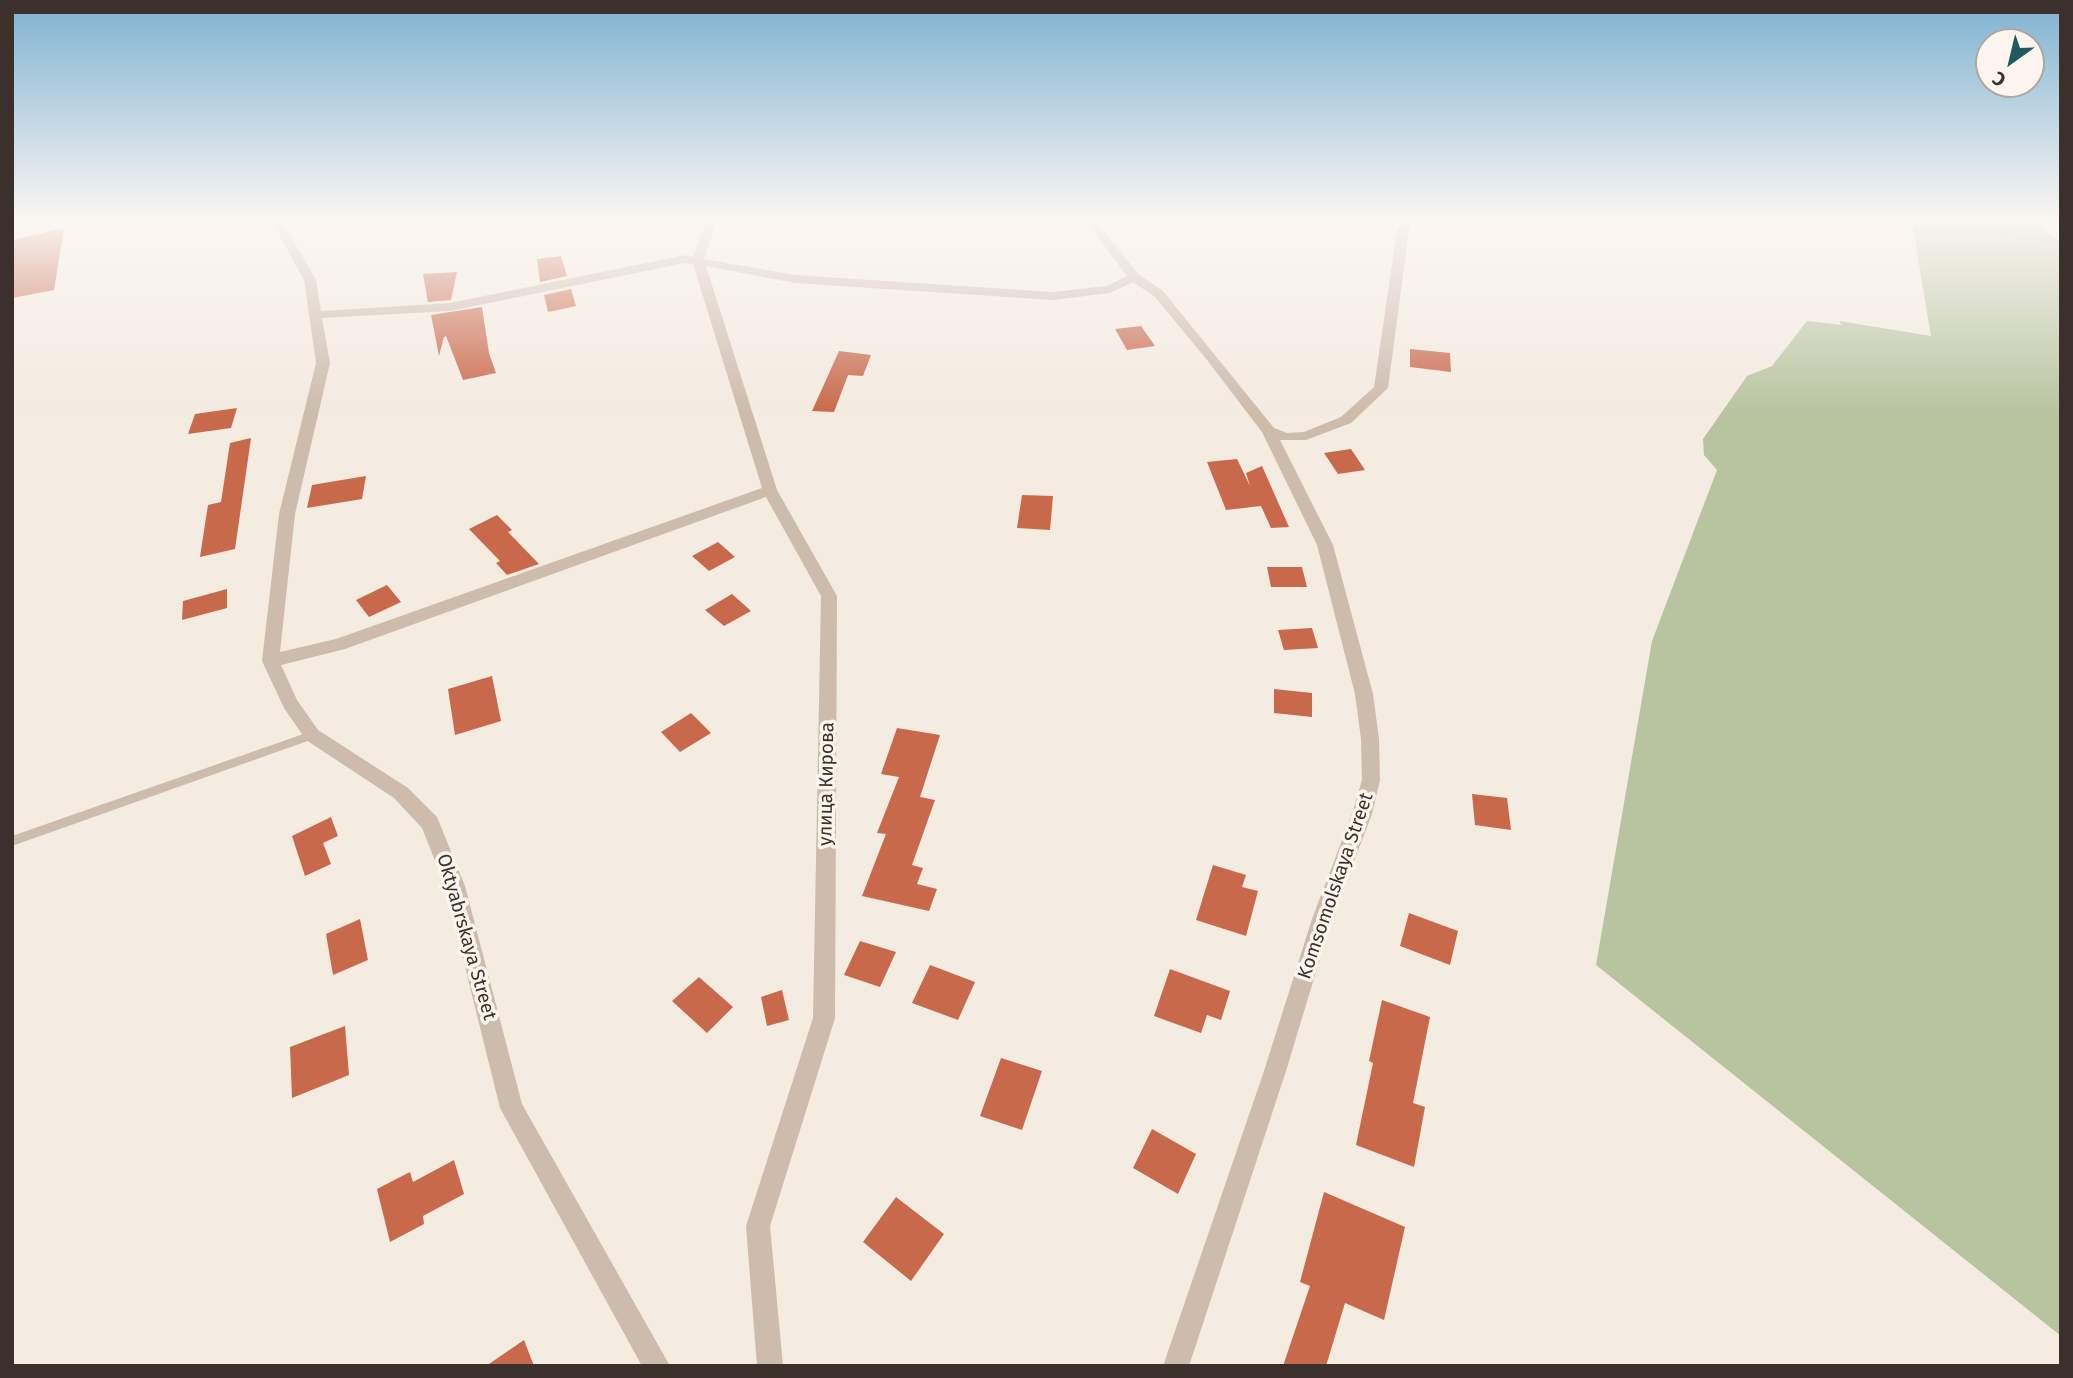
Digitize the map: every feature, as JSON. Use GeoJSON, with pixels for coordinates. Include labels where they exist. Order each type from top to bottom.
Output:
{"type":"FeatureCollection","features":[{"type":"Feature","properties":{"kind":"street"},"geometry":{"type":"LineString","coordinates":[[311,284],[323,363],[287,514],[271,661],[339,645],[770,489]]}},
{"type":"Feature","properties":{"kind":"street"},"geometry":{"type":"LineString","coordinates":[[317,315],[450,307],[561,284]]}},
{"type":"Feature","properties":{"kind":"street","name":"улица Кирова"},"geometry":{"type":"LineString","coordinates":[[706,284],[770,489],[829,596],[824,1018],[758,1226],[770,1366]]}},
{"type":"Feature","properties":{"kind":"street"},"geometry":{"type":"LineString","coordinates":[[876,284],[1053,296],[1110,289],[1119,284]]}},
{"type":"Feature","properties":{"kind":"street","name":"Komsomolskaya Street"},"geometry":{"type":"LineString","coordinates":[[1144,284],[1159,294],[1212,356],[1269,431],[1325,545],[1364,694],[1371,780],[1362,814],[1322,919],[1275,1071],[1176,1366]]}},
{"type":"Feature","properties":{"kind":"street"},"geometry":{"type":"LineString","coordinates":[[1269,431],[1286,437],[1306,436],[1346,420],[1381,388],[1395,284]]}},
{"type":"Feature","properties":{"kind":"street","name":"Oktyabrskaya Street"},"geometry":{"type":"LineString","coordinates":[[271,661],[290,703],[312,736],[401,793],[430,823],[455,886],[512,1108],[656,1366]]}},
{"type":"Feature","properties":{"kind":"lane"},"geometry":{"type":"LineString","coordinates":[[12,841],[312,736]]}},
{"type":"Feature","properties":{"kind":"green space"},"geometry":{"type":"Polygon","coordinates":[[[1922,284],[2061,284],[2061,1336],[1596,965],[1652,641],[1717,470],[1704,455],[1703,439],[1747,376],[1772,366],[1807,321],[1842,325],[1839,321],[1931,336],[1922,284]]]}},
{"type":"Feature","properties":{"kind":"building"},"geometry":{"type":"Polygon","coordinates":[[[12,284],[55,284],[54,290],[12,298],[12,284]]]}},
{"type":"Feature","properties":{"kind":"building"},"geometry":{"type":"Polygon","coordinates":[[[425,284],[454,284],[451,300],[428,302],[425,284]]]}},
{"type":"Feature","properties":{"kind":"building"},"geometry":{"type":"Polygon","coordinates":[[[571,289],[576,306],[548,312],[544,295],[571,289]]]}},
{"type":"Feature","properties":{"kind":"building"},"geometry":{"type":"Polygon","coordinates":[[[482,307],[489,353],[496,373],[463,380],[446,336],[439,356],[431,315],[482,307]]]}},
{"type":"Feature","properties":{"kind":"building"},"geometry":{"type":"Polygon","coordinates":[[[1141,326],[1155,346],[1127,350],[1115,329],[1141,326]]]}},
{"type":"Feature","properties":{"kind":"building"},"geometry":{"type":"Polygon","coordinates":[[[1410,349],[1450,353],[1451,372],[1410,367],[1410,349]]]}},
{"type":"Feature","properties":{"kind":"building"},"geometry":{"type":"Polygon","coordinates":[[[839,351],[871,355],[863,376],[848,375],[834,412],[812,411],[839,351]]]}},
{"type":"Feature","properties":{"kind":"building"},"geometry":{"type":"Polygon","coordinates":[[[237,408],[231,428],[188,434],[195,414],[237,408]]]}},
{"type":"Feature","properties":{"kind":"building"},"geometry":{"type":"Polygon","coordinates":[[[251,438],[235,549],[200,557],[208,505],[221,502],[230,443],[251,438]]]}},
{"type":"Feature","properties":{"kind":"building"},"geometry":{"type":"Polygon","coordinates":[[[1351,449],[1365,470],[1338,474],[1324,453],[1351,449]]]}},
{"type":"Feature","properties":{"kind":"building"},"geometry":{"type":"Polygon","coordinates":[[[1237,459],[1250,486],[1246,473],[1262,466],[1289,527],[1271,528],[1261,506],[1226,510],[1207,462],[1237,459]]]}},
{"type":"Feature","properties":{"kind":"building"},"geometry":{"type":"Polygon","coordinates":[[[366,476],[362,499],[307,508],[312,485],[366,476]]]}},
{"type":"Feature","properties":{"kind":"building"},"geometry":{"type":"Polygon","coordinates":[[[1022,495],[1053,496],[1050,530],[1017,528],[1022,495]]]}},
{"type":"Feature","properties":{"kind":"building"},"geometry":{"type":"Polygon","coordinates":[[[497,515],[512,530],[508,532],[539,564],[507,575],[496,563],[500,561],[469,529],[497,515]]]}},
{"type":"Feature","properties":{"kind":"building"},"geometry":{"type":"Polygon","coordinates":[[[718,542],[735,557],[709,571],[692,556],[718,542]]]}},
{"type":"Feature","properties":{"kind":"building"},"geometry":{"type":"Polygon","coordinates":[[[1267,567],[1302,567],[1307,587],[1271,587],[1267,567]]]}},
{"type":"Feature","properties":{"kind":"building"},"geometry":{"type":"Polygon","coordinates":[[[387,585],[401,602],[369,617],[356,600],[387,585]]]}},
{"type":"Feature","properties":{"kind":"building"},"geometry":{"type":"Polygon","coordinates":[[[227,589],[227,608],[182,620],[183,601],[227,589]]]}},
{"type":"Feature","properties":{"kind":"building"},"geometry":{"type":"Polygon","coordinates":[[[732,594],[751,611],[724,626],[705,610],[732,594]]]}},
{"type":"Feature","properties":{"kind":"building"},"geometry":{"type":"Polygon","coordinates":[[[1312,628],[1318,648],[1284,650],[1278,630],[1312,628]]]}},
{"type":"Feature","properties":{"kind":"building"},"geometry":{"type":"Polygon","coordinates":[[[492,676],[501,721],[455,735],[448,689],[492,676]]]}},
{"type":"Feature","properties":{"kind":"building"},"geometry":{"type":"Polygon","coordinates":[[[1274,689],[1312,693],[1312,717],[1274,713],[1274,689]]]}},
{"type":"Feature","properties":{"kind":"building"},"geometry":{"type":"Polygon","coordinates":[[[691,713],[711,733],[680,752],[661,732],[691,713]]]}},
{"type":"Feature","properties":{"kind":"building"},"geometry":{"type":"Polygon","coordinates":[[[897,728],[940,735],[920,797],[935,800],[912,865],[923,868],[917,884],[937,889],[929,911],[862,896],[886,834],[877,833],[899,777],[881,774],[897,728]]]}},
{"type":"Feature","properties":{"kind":"building"},"geometry":{"type":"Polygon","coordinates":[[[1472,794],[1507,798],[1511,830],[1475,825],[1472,794]]]}},
{"type":"Feature","properties":{"kind":"building"},"geometry":{"type":"Polygon","coordinates":[[[331,817],[338,836],[323,843],[331,864],[305,876],[292,836],[331,817]]]}},
{"type":"Feature","properties":{"kind":"building"},"geometry":{"type":"Polygon","coordinates":[[[1213,865],[1246,875],[1242,887],[1258,891],[1246,936],[1196,920],[1213,865]]]}},
{"type":"Feature","properties":{"kind":"building"},"geometry":{"type":"Polygon","coordinates":[[[1409,913],[1458,931],[1450,965],[1400,946],[1409,913]]]}},
{"type":"Feature","properties":{"kind":"building"},"geometry":{"type":"Polygon","coordinates":[[[360,919],[368,960],[333,975],[326,934],[360,919]]]}},
{"type":"Feature","properties":{"kind":"building"},"geometry":{"type":"Polygon","coordinates":[[[860,941],[896,952],[880,987],[844,975],[860,941]]]}},
{"type":"Feature","properties":{"kind":"building"},"geometry":{"type":"Polygon","coordinates":[[[930,965],[975,982],[958,1020],[912,1003],[930,965]]]}},
{"type":"Feature","properties":{"kind":"building"},"geometry":{"type":"Polygon","coordinates":[[[1170,969],[1230,991],[1221,1020],[1207,1015],[1201,1033],[1154,1016],[1170,969]]]}},
{"type":"Feature","properties":{"kind":"building"},"geometry":{"type":"Polygon","coordinates":[[[699,977],[733,1007],[707,1033],[672,1001],[699,977]]]}},
{"type":"Feature","properties":{"kind":"building"},"geometry":{"type":"Polygon","coordinates":[[[782,990],[789,1020],[767,1026],[761,997],[782,990]]]}},
{"type":"Feature","properties":{"kind":"building"},"geometry":{"type":"Polygon","coordinates":[[[1382,1000],[1430,1017],[1413,1103],[1425,1107],[1414,1167],[1356,1145],[1373,1063],[1369,1061],[1382,1000]]]}},
{"type":"Feature","properties":{"kind":"building"},"geometry":{"type":"Polygon","coordinates":[[[345,1026],[349,1075],[292,1098],[290,1047],[345,1026]]]}},
{"type":"Feature","properties":{"kind":"building"},"geometry":{"type":"Polygon","coordinates":[[[1001,1058],[1042,1071],[1022,1130],[980,1116],[1001,1058]]]}},
{"type":"Feature","properties":{"kind":"building"},"geometry":{"type":"Polygon","coordinates":[[[1152,1129],[1196,1154],[1178,1194],[1133,1168],[1152,1129]]]}},
{"type":"Feature","properties":{"kind":"building"},"geometry":{"type":"Polygon","coordinates":[[[454,1160],[464,1194],[423,1216],[424,1224],[390,1242],[377,1189],[410,1172],[413,1182],[454,1160]]]}},
{"type":"Feature","properties":{"kind":"building"},"geometry":{"type":"Polygon","coordinates":[[[1324,1192],[1405,1227],[1384,1320],[1345,1303],[1326,1366],[1283,1366],[1310,1286],[1300,1282],[1324,1192]]]}},
{"type":"Feature","properties":{"kind":"building"},"geometry":{"type":"Polygon","coordinates":[[[896,1197],[944,1234],[911,1281],[863,1242],[896,1197]]]}},
{"type":"Feature","properties":{"kind":"building"},"geometry":{"type":"Polygon","coordinates":[[[524,1340],[534,1366],[486,1366],[524,1340]]]}}]}
